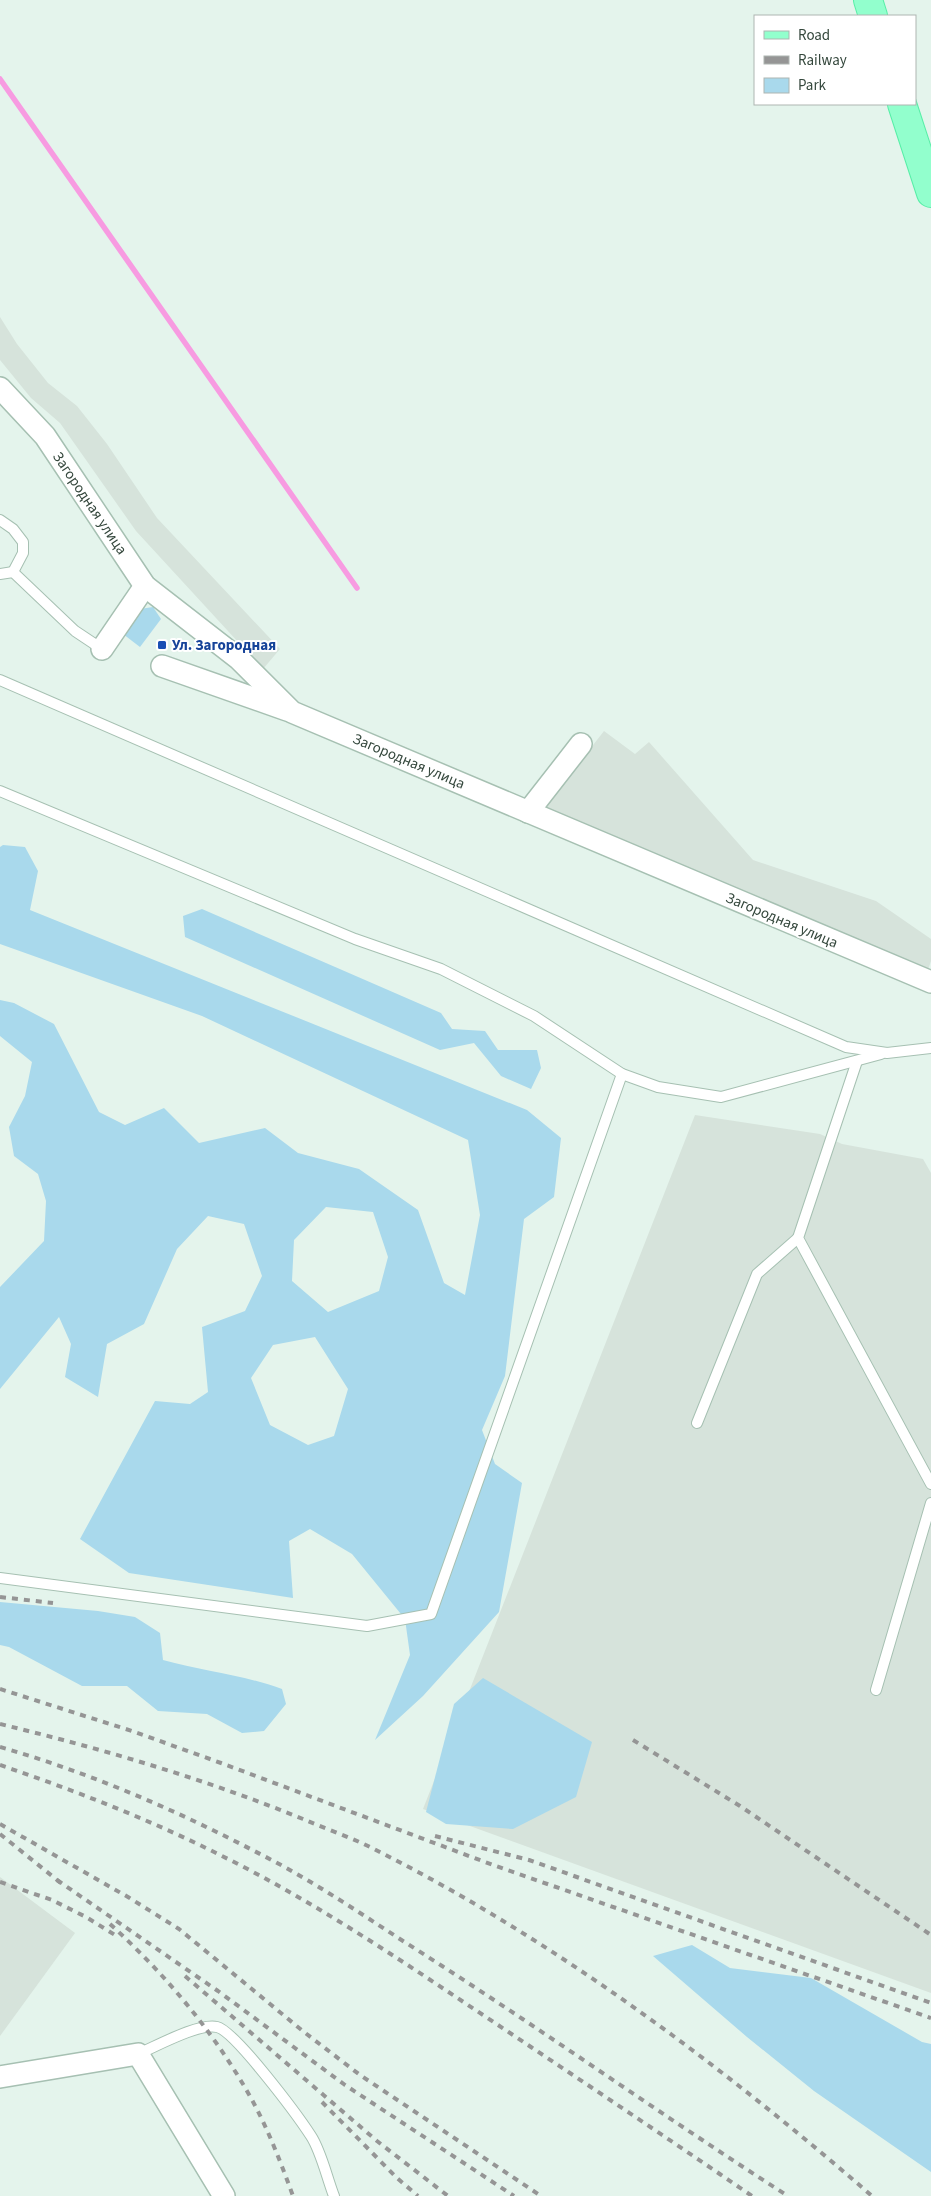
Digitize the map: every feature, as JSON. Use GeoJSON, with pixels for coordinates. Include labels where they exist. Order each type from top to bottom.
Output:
{"type":"FeatureCollection","features":[{"type":"Feature","properties":{"kind":"main road"},"geometry":{"type":"LineString","coordinates":[[868,0],[873,15]]}},
{"type":"Feature","properties":{"kind":"main road"},"geometry":{"type":"LineString","coordinates":[[902,105],[931,193]]}},
{"type":"Feature","properties":{"kind":"street","name":"Загородная улица"},"geometry":{"type":"LineString","coordinates":[[0,388],[45,436],[145,586],[239,659],[292,712],[931,982]]}},
{"type":"Feature","properties":{"kind":"street"},"geometry":{"type":"LineString","coordinates":[[102,649],[145,586]]}},
{"type":"Feature","properties":{"kind":"street"},"geometry":{"type":"LineString","coordinates":[[162,666],[292,712]]}},
{"type":"Feature","properties":{"kind":"street"},"geometry":{"type":"LineString","coordinates":[[528,812],[581,744]]}},
{"type":"Feature","properties":{"kind":"street"},"geometry":{"type":"LineString","coordinates":[[0,2077],[138,2054],[224,2196]]}},
{"type":"Feature","properties":{"kind":"lane"},"geometry":{"type":"LineString","coordinates":[[0,520],[13,529],[24,542],[22,553],[13,572]]}},
{"type":"Feature","properties":{"kind":"lane"},"geometry":{"type":"LineString","coordinates":[[0,574],[13,572]]}},
{"type":"Feature","properties":{"kind":"lane"},"geometry":{"type":"LineString","coordinates":[[13,572],[75,631],[102,649]]}},
{"type":"Feature","properties":{"kind":"lane"},"geometry":{"type":"LineString","coordinates":[[0,680],[846,1047],[887,1053]]}},
{"type":"Feature","properties":{"kind":"lane"},"geometry":{"type":"LineString","coordinates":[[0,791],[355,939],[441,969],[534,1016],[622,1074],[658,1087],[721,1097],[887,1053],[931,1048]]}},
{"type":"Feature","properties":{"kind":"lane"},"geometry":{"type":"LineString","coordinates":[[698,1423],[757,1274],[798,1238],[856,1061]]}},
{"type":"Feature","properties":{"kind":"lane"},"geometry":{"type":"LineString","coordinates":[[0,1578],[367,1626],[431,1614],[622,1074]]}},
{"type":"Feature","properties":{"kind":"lane"},"geometry":{"type":"LineString","coordinates":[[798,1238],[931,1484]]}},
{"type":"Feature","properties":{"kind":"lane"},"geometry":{"type":"LineString","coordinates":[[876,1690],[931,1503]]}},
{"type":"Feature","properties":{"kind":"lane"},"geometry":{"type":"LineString","coordinates":[[138,2054],[204,2027],[217,2027],[229,2033],[257,2065],[312,2137],[334,2196]]}},
{"type":"Feature","properties":{"kind":"shaded area"},"geometry":{"type":"Polygon","coordinates":[[[0,317],[17,344],[48,383],[77,406],[107,444],[157,518],[280,649],[263,669],[136,531],[60,423],[31,398],[0,360],[0,317]]]}},
{"type":"Feature","properties":{"kind":"shaded area"},"geometry":{"type":"Polygon","coordinates":[[[604,731],[635,754],[649,742],[753,860],[876,901],[931,939],[931,961],[928,970],[544,808],[604,731]]]}},
{"type":"Feature","properties":{"kind":"shaded area"},"geometry":{"type":"Polygon","coordinates":[[[695,1115],[820,1134],[842,1144],[923,1159],[931,1173],[931,1993],[423,1809],[695,1115]]]}},
{"type":"Feature","properties":{"kind":"shaded area"},"geometry":{"type":"Polygon","coordinates":[[[0,1877],[75,1933],[0,2036],[0,1877]]]}},
{"type":"Feature","properties":{"kind":"green space"},"geometry":{"type":"Polygon","coordinates":[[[153,607],[161,619],[140,647],[123,634],[140,609],[153,607]]]}},
{"type":"Feature","properties":{"kind":"green space"},"geometry":{"type":"Polygon","coordinates":[[[3,845],[25,847],[38,871],[30,910],[527,1110],[561,1138],[554,1197],[524,1219],[505,1376],[482,1430],[495,1464],[522,1483],[499,1612],[423,1696],[375,1740],[410,1655],[405,1619],[352,1554],[310,1529],[289,1541],[293,1598],[129,1573],[80,1539],[155,1401],[190,1404],[208,1392],[202,1327],[245,1311],[262,1276],[244,1224],[208,1216],[177,1249],[144,1324],[107,1344],[98,1397],[65,1377],[71,1344],[59,1317],[0,1389],[0,1287],[44,1241],[46,1201],[38,1174],[14,1156],[9,1127],[25,1096],[32,1062],[0,1036],[0,1000],[14,1003],[54,1024],[99,1112],[125,1125],[164,1108],[199,1143],[265,1128],[298,1153],[359,1169],[418,1210],[444,1283],[465,1295],[480,1215],[468,1140],[202,1016],[0,944],[0,847],[3,845]],[[326,1207],[294,1240],[292,1281],[328,1312],[379,1291],[388,1257],[373,1212],[326,1207]],[[315,1337],[273,1345],[251,1378],[270,1425],[308,1445],[334,1436],[348,1389],[315,1337]]]}},
{"type":"Feature","properties":{"kind":"green space"},"geometry":{"type":"Polygon","coordinates":[[[202,909],[441,1013],[452,1029],[485,1031],[498,1050],[537,1050],[541,1068],[531,1089],[501,1076],[474,1043],[440,1050],[185,937],[183,916],[202,909]]]}},
{"type":"Feature","properties":{"kind":"green space"},"geometry":{"type":"Polygon","coordinates":[[[0,1602],[98,1611],[135,1617],[160,1633],[163,1660],[253,1680],[282,1689],[286,1704],[264,1731],[242,1733],[207,1714],[158,1711],[127,1686],[82,1686],[9,1647],[0,1645],[0,1602]]]}},
{"type":"Feature","properties":{"kind":"green space"},"geometry":{"type":"Polygon","coordinates":[[[483,1678],[592,1742],[576,1797],[513,1829],[446,1824],[426,1812],[454,1704],[483,1678]]]}},
{"type":"Feature","properties":{"kind":"green space"},"geometry":{"type":"Polygon","coordinates":[[[692,1945],[730,1968],[811,1978],[922,2042],[931,2044],[931,2172],[814,2091],[747,2037],[653,1956],[692,1945]]]}},
{"type":"Feature","properties":{"kind":"waterway"},"geometry":{"type":"LineString","coordinates":[[0,79],[357,588]]}},
{"type":"Feature","properties":{"kind":"railway"},"geometry":{"type":"LineString","coordinates":[[0,1597],[53,1603]]}},
{"type":"Feature","properties":{"kind":"railway"},"geometry":{"type":"LineString","coordinates":[[0,1689],[132,1731],[493,1865],[931,2018]]}},
{"type":"Feature","properties":{"kind":"railway"},"geometry":{"type":"LineString","coordinates":[[0,1724],[115,1754],[266,1804],[360,1842],[435,1881],[567,1961],[631,2005],[755,2098],[872,2196]]}},
{"type":"Feature","properties":{"kind":"railway"},"geometry":{"type":"LineString","coordinates":[[633,1740],[740,1806],[931,1935]]}},
{"type":"Feature","properties":{"kind":"railway"},"geometry":{"type":"LineString","coordinates":[[0,1747],[34,1757],[134,1794],[198,1823],[298,1875],[452,1972],[788,2196]]}},
{"type":"Feature","properties":{"kind":"railway"},"geometry":{"type":"LineString","coordinates":[[0,1765],[141,1818],[222,1856],[285,1889],[406,1964],[752,2196]]}},
{"type":"Feature","properties":{"kind":"railway"},"geometry":{"type":"LineString","coordinates":[[0,1824],[128,1897],[179,1929],[304,2032],[360,2075],[541,2196]]}},
{"type":"Feature","properties":{"kind":"railway"},"geometry":{"type":"LineString","coordinates":[[0,1834],[62,1884]]}},
{"type":"Feature","properties":{"kind":"railway"},"geometry":{"type":"LineString","coordinates":[[435,1836],[529,1860],[931,2003]]}},
{"type":"Feature","properties":{"kind":"railway"},"geometry":{"type":"LineString","coordinates":[[57,1880],[218,1991],[345,2085],[514,2196]]}},
{"type":"Feature","properties":{"kind":"railway"},"geometry":{"type":"LineString","coordinates":[[0,1882],[52,1900],[86,1917],[115,1935]]}},
{"type":"Feature","properties":{"kind":"railway"},"geometry":{"type":"LineString","coordinates":[[110,1924],[131,1943],[188,2005],[221,2050],[257,2110],[274,2146],[293,2196]]}},
{"type":"Feature","properties":{"kind":"railway"},"geometry":{"type":"LineString","coordinates":[[185,1976],[377,2141],[448,2196]]}},
{"type":"Feature","properties":{"kind":"railway"},"geometry":{"type":"LineString","coordinates":[[322,2102],[397,2178],[418,2196]]}},
{"type":"Feature","properties":{"kind":"place","name":"Ул. Загородная"},"geometry":{"type":"Point","coordinates":[162,645]}}]}
